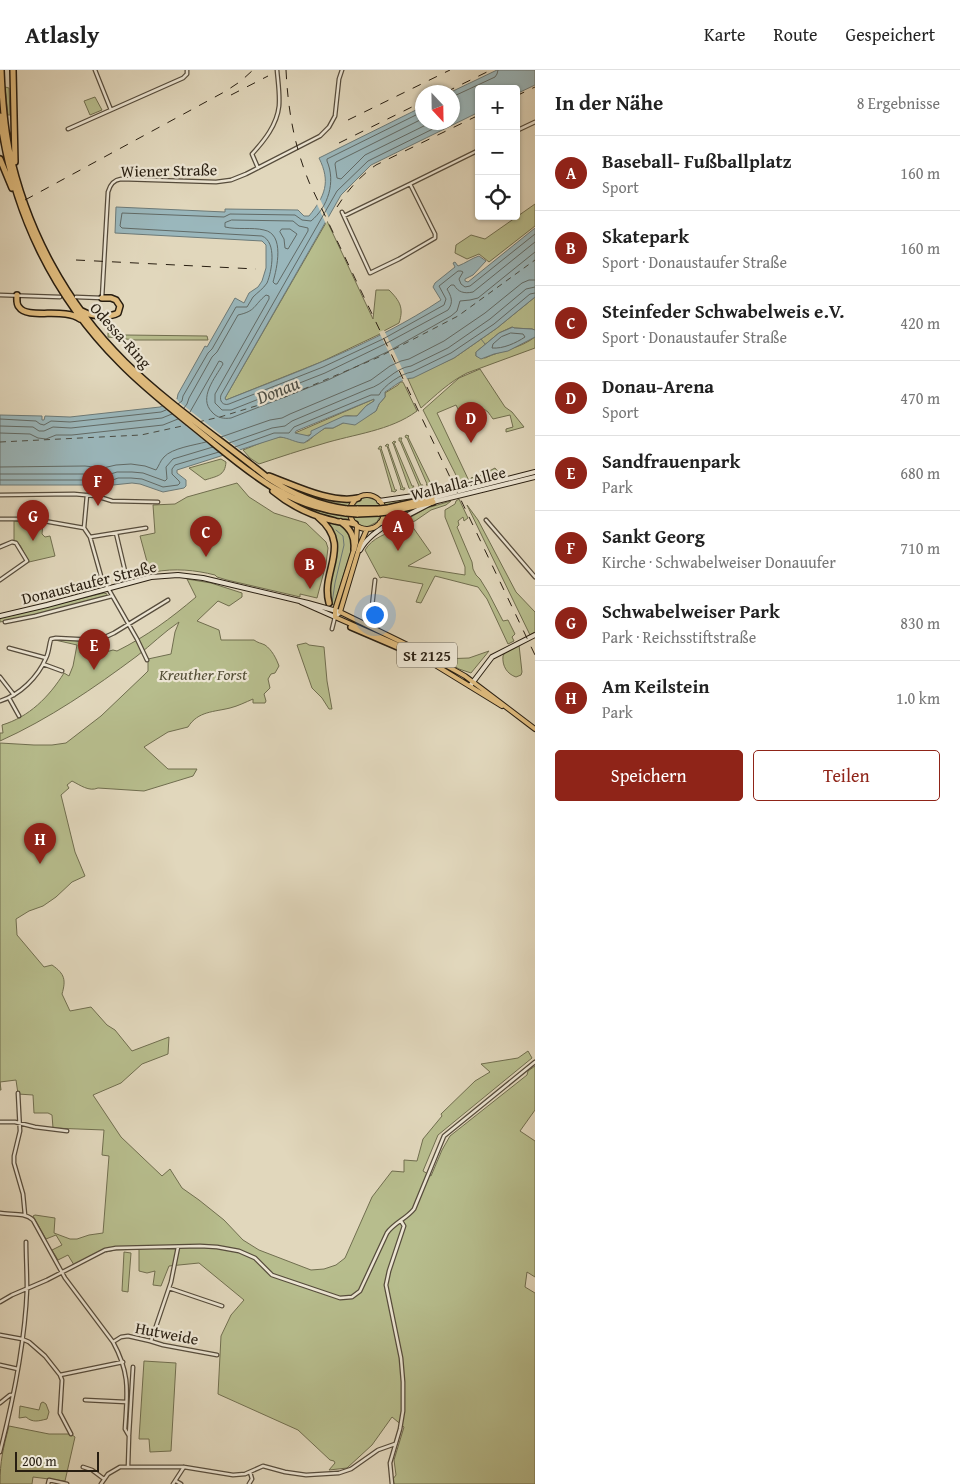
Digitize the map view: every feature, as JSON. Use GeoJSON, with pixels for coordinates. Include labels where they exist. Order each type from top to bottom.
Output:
{"type":"FeatureCollection","features":[{"type":"Feature","properties":{"kind":"highway","name":"Odessa-Ring"},"geometry":{"type":"LineString","coordinates":[[1,70],[5,124],[9,148],[21,209],[28,220]]}},
{"type":"Feature","properties":{"kind":"highway"},"geometry":{"type":"LineString","coordinates":[[13,70],[14,146],[17,181]]}},
{"type":"Feature","properties":{"kind":"highway","name":"Odessa-Ring"},"geometry":{"type":"LineString","coordinates":[[0,116],[4,149],[19,199],[44,256],[68,300],[85,324],[121,365],[172,410],[262,478],[306,498],[347,511],[357,512]]}},
{"type":"Feature","properties":{"kind":"highway"},"geometry":{"type":"LineString","coordinates":[[0,159],[19,199]]}},
{"type":"Feature","properties":{"kind":"highway","name":"Odessa-Ring"},"geometry":{"type":"LineString","coordinates":[[50,266],[82,311],[125,362],[262,478]]}},
{"type":"Feature","properties":{"kind":"highway"},"geometry":{"type":"LineString","coordinates":[[17,296],[17,305],[25,312],[60,313],[76,316],[85,324]]}},
{"type":"Feature","properties":{"kind":"highway"},"geometry":{"type":"LineString","coordinates":[[82,311],[86,314],[103,315],[115,314],[119,310],[120,306],[115,299],[102,298]]}},
{"type":"Feature","properties":{"kind":"highway"},"geometry":{"type":"LineString","coordinates":[[60,313],[66,312],[69,309],[68,300]]}},
{"type":"Feature","properties":{"kind":"highway"},"geometry":{"type":"LineString","coordinates":[[94,326],[96,318],[103,315]]}},
{"type":"Feature","properties":{"kind":"highway"},"geometry":{"type":"LineString","coordinates":[[262,478],[321,495],[349,499],[358,498]]}},
{"type":"Feature","properties":{"kind":"highway"},"geometry":{"type":"LineString","coordinates":[[262,478],[286,500],[316,516],[356,525]]}},
{"type":"Feature","properties":{"kind":"highway","name":"Walhalla-Allee"},"geometry":{"type":"LineString","coordinates":[[357,512],[388,510],[432,500]]}},
{"type":"Feature","properties":{"kind":"highway"},"geometry":{"type":"LineString","coordinates":[[316,516],[326,526],[334,543],[334,554],[327,588],[329,603]]}},
{"type":"Feature","properties":{"kind":"highway"},"geometry":{"type":"LineString","coordinates":[[340,522],[348,527],[352,534],[356,551]]}},
{"type":"Feature","properties":{"kind":"highway"},"geometry":{"type":"LineString","coordinates":[[351,627],[428,660]]}},
{"type":"Feature","properties":{"kind":"main road","name":"Walhalla-Allee"},"geometry":{"type":"LineString","coordinates":[[432,500],[447,494],[535,472]]}},
{"type":"Feature","properties":{"kind":"main road","name":"Walhalla-Allee"},"geometry":{"type":"LineString","coordinates":[[432,500],[535,476]]}},
{"type":"Feature","properties":{"kind":"main road"},"geometry":{"type":"LineString","coordinates":[[335,617],[340,612],[356,551],[358,536],[356,525],[350,517],[352,504],[358,498],[366,495],[379,500],[427,494],[447,494]]}},
{"type":"Feature","properties":{"kind":"main road"},"geometry":{"type":"LineString","coordinates":[[379,500],[384,509],[380,523]]}},
{"type":"Feature","properties":{"kind":"main road"},"geometry":{"type":"LineString","coordinates":[[356,525],[367,529],[372,528],[380,523],[415,512],[432,500]]}},
{"type":"Feature","properties":{"kind":"main road"},"geometry":{"type":"LineString","coordinates":[[356,551],[393,520]]}},
{"type":"Feature","properties":{"kind":"main road"},"geometry":{"type":"LineString","coordinates":[[335,617],[335,610],[356,551],[367,529]]}},
{"type":"Feature","properties":{"kind":"main road","name":"Donaustaufer Straße"},"geometry":{"type":"LineString","coordinates":[[0,616],[151,577],[185,575],[203,578],[340,612],[473,681],[522,720]]}},
{"type":"Feature","properties":{"kind":"main road","name":"Donaustaufer Straße"},"geometry":{"type":"LineString","coordinates":[[302,602],[402,646],[428,660],[522,720]]}},
{"type":"Feature","properties":{"kind":"main road","name":"St 2125"},"geometry":{"type":"LineString","coordinates":[[470,686],[492,657],[535,635]]}},
{"type":"Feature","properties":{"kind":"main road"},"geometry":{"type":"LineString","coordinates":[[444,670],[447,666]]}},
{"type":"Feature","properties":{"kind":"main road"},"geometry":{"type":"LineString","coordinates":[[522,720],[535,729]]}},
{"type":"Feature","properties":{"kind":"street"},"geometry":{"type":"LineString","coordinates":[[95,70],[111,110]]}},
{"type":"Feature","properties":{"kind":"street"},"geometry":{"type":"LineString","coordinates":[[68,129],[184,78],[187,70]]}},
{"type":"Feature","properties":{"kind":"street"},"geometry":{"type":"LineString","coordinates":[[258,168],[252,154],[268,134],[277,115],[279,97],[277,70]]}},
{"type":"Feature","properties":{"kind":"street","name":"Wiener Straße"},"geometry":{"type":"LineString","coordinates":[[102,298],[108,192],[109,187],[114,181],[122,179],[216,182],[238,178],[316,138],[329,127],[336,111],[339,79],[342,70]]}},
{"type":"Feature","properties":{"kind":"street"},"geometry":{"type":"LineString","coordinates":[[518,130],[535,122]]}},
{"type":"Feature","properties":{"kind":"street"},"geometry":{"type":"LineString","coordinates":[[344,216],[475,152]]}},
{"type":"Feature","properties":{"kind":"street"},"geometry":{"type":"LineString","coordinates":[[342,212],[370,273],[434,240],[436,236],[410,184]]}},
{"type":"Feature","properties":{"kind":"street"},"geometry":{"type":"LineString","coordinates":[[0,295],[60,297]]}},
{"type":"Feature","properties":{"kind":"street"},"geometry":{"type":"LineString","coordinates":[[76,297],[102,298]]}},
{"type":"Feature","properties":{"kind":"street"},"geometry":{"type":"LineString","coordinates":[[0,495],[88,495],[112,501],[158,502]]}},
{"type":"Feature","properties":{"kind":"street"},"geometry":{"type":"LineString","coordinates":[[88,495],[84,528],[90,537],[101,576],[147,660]]}},
{"type":"Feature","properties":{"kind":"street"},"geometry":{"type":"LineString","coordinates":[[0,519],[44,521],[84,528]]}},
{"type":"Feature","properties":{"kind":"street"},"geometry":{"type":"LineString","coordinates":[[486,520],[535,577]]}},
{"type":"Feature","properties":{"kind":"street"},"geometry":{"type":"LineString","coordinates":[[90,537],[146,528]]}},
{"type":"Feature","properties":{"kind":"street"},"geometry":{"type":"LineString","coordinates":[[116,533],[125,571]]}},
{"type":"Feature","properties":{"kind":"street"},"geometry":{"type":"LineString","coordinates":[[0,547],[12,542],[16,543],[27,561],[0,580]]}},
{"type":"Feature","properties":{"kind":"street"},"geometry":{"type":"LineString","coordinates":[[369,626],[375,580]]}},
{"type":"Feature","properties":{"kind":"street","name":"Donaustaufer Straße"},"geometry":{"type":"LineString","coordinates":[[5,622],[112,596]]}},
{"type":"Feature","properties":{"kind":"street"},"geometry":{"type":"LineString","coordinates":[[0,701],[14,695],[31,681],[43,664],[50,641],[54,638],[99,639],[114,633],[168,600]]}},
{"type":"Feature","properties":{"kind":"street"},"geometry":{"type":"LineString","coordinates":[[332,630],[335,617]]}},
{"type":"Feature","properties":{"kind":"street"},"geometry":{"type":"LineString","coordinates":[[9,648],[46,658]]}},
{"type":"Feature","properties":{"kind":"street"},"geometry":{"type":"LineString","coordinates":[[43,664],[62,671]]}},
{"type":"Feature","properties":{"kind":"street"},"geometry":{"type":"LineString","coordinates":[[0,677],[14,695]]}},
{"type":"Feature","properties":{"kind":"street"},"geometry":{"type":"LineString","coordinates":[[9,698],[19,716]]}},
{"type":"Feature","properties":{"kind":"street"},"geometry":{"type":"LineString","coordinates":[[0,1302],[62,1273],[105,1250],[116,1248],[178,1247],[218,1247],[239,1250],[255,1258],[272,1275],[340,1298],[352,1297],[360,1291],[387,1233],[414,1209],[444,1136],[535,1062]]}},
{"type":"Feature","properties":{"kind":"street"},"geometry":{"type":"LineString","coordinates":[[18,1093],[20,1131],[14,1163],[24,1194],[25,1215]]}},
{"type":"Feature","properties":{"kind":"street"},"geometry":{"type":"LineString","coordinates":[[0,1122],[67,1131]]}},
{"type":"Feature","properties":{"kind":"street"},"geometry":{"type":"LineString","coordinates":[[0,1213],[31,1217],[62,1273],[113,1342],[123,1362],[127,1378],[125,1429],[129,1436]]}},
{"type":"Feature","properties":{"kind":"street"},"geometry":{"type":"LineString","coordinates":[[392,1484],[390,1463],[403,1411],[403,1382],[386,1285],[389,1270],[404,1226],[401,1221]]}},
{"type":"Feature","properties":{"kind":"street"},"geometry":{"type":"LineString","coordinates":[[0,1452],[6,1432],[22,1339],[27,1289],[26,1242]]}},
{"type":"Feature","properties":{"kind":"street"},"geometry":{"type":"LineString","coordinates":[[150,1341],[174,1271],[178,1247]]}},
{"type":"Feature","properties":{"kind":"street"},"geometry":{"type":"LineString","coordinates":[[168,1288],[222,1306]]}},
{"type":"Feature","properties":{"kind":"street"},"geometry":{"type":"LineString","coordinates":[[0,1335],[29,1342],[45,1356],[60,1375],[62,1380],[60,1414],[71,1434]]}},
{"type":"Feature","properties":{"kind":"street","name":"Hutweide"},"geometry":{"type":"LineString","coordinates":[[113,1342],[121,1337],[128,1336],[217,1355]]}},
{"type":"Feature","properties":{"kind":"street"},"geometry":{"type":"LineString","coordinates":[[60,1375],[123,1362]]}},
{"type":"Feature","properties":{"kind":"street"},"geometry":{"type":"LineString","coordinates":[[0,1366],[18,1369]]}},
{"type":"Feature","properties":{"kind":"street"},"geometry":{"type":"LineString","coordinates":[[128,1467],[133,1367]]}},
{"type":"Feature","properties":{"kind":"street"},"geometry":{"type":"LineString","coordinates":[[0,1402],[12,1395]]}},
{"type":"Feature","properties":{"kind":"street"},"geometry":{"type":"LineString","coordinates":[[85,1400],[127,1402]]}},
{"type":"Feature","properties":{"kind":"street"},"geometry":{"type":"LineString","coordinates":[[101,1484],[113,1470],[120,1467],[184,1467],[233,1475],[245,1474],[263,1466],[306,1475],[339,1473],[351,1469],[378,1450],[395,1444]]}},
{"type":"Feature","properties":{"kind":"street"},"geometry":{"type":"LineString","coordinates":[[83,1467],[92,1470],[104,1479]]}},
{"type":"Feature","properties":{"kind":"street"},"geometry":{"type":"LineString","coordinates":[[173,1484],[184,1467]]}},
{"type":"Feature","properties":{"kind":"street"},"geometry":{"type":"LineString","coordinates":[[249,1484],[252,1479],[250,1472]]}},
{"type":"Feature","properties":{"kind":"street"},"geometry":{"type":"LineString","coordinates":[[48,1484],[49,1480],[67,1484]]}},
{"type":"Feature","properties":{"kind":"street"},"geometry":{"type":"LineString","coordinates":[[176,1480],[181,1484]]}},
{"type":"Feature","properties":{"kind":"green space"},"geometry":{"type":"Polygon","coordinates":[[[5,87],[9,88],[10,115],[8,115],[5,87]]]}},
{"type":"Feature","properties":{"kind":"green space"},"geometry":{"type":"Polygon","coordinates":[[[95,97],[102,110],[90,115],[84,101],[95,97]]]}},
{"type":"Feature","properties":{"kind":"green space"},"geometry":{"type":"Polygon","coordinates":[[[535,204],[535,226],[489,262],[479,254],[467,259],[455,253],[456,245],[471,235],[485,239],[512,220],[520,220],[520,214],[535,204]]]}},
{"type":"Feature","properties":{"kind":"green space"},"geometry":{"type":"Polygon","coordinates":[[[327,221],[373,319],[376,290],[389,290],[400,305],[399,323],[321,362],[226,400],[225,398],[327,221]]]}},
{"type":"Feature","properties":{"kind":"green space"},"geometry":{"type":"Polygon","coordinates":[[[535,297],[535,330],[512,327],[499,333],[476,352],[476,356],[485,358],[523,344],[535,337],[535,348],[467,373],[448,385],[421,408],[408,379],[454,358],[497,328],[535,297]]]}},
{"type":"Feature","properties":{"kind":"green space"},"geometry":{"type":"Polygon","coordinates":[[[108,331],[125,335],[207,336],[208,340],[135,340],[108,337],[108,331]]]}},
{"type":"Feature","properties":{"kind":"green space"},"geometry":{"type":"Polygon","coordinates":[[[480,369],[505,407],[512,412],[524,427],[506,432],[506,429],[513,427],[510,415],[493,419],[488,412],[482,409],[460,413],[456,405],[437,413],[470,483],[462,487],[423,410],[459,378],[480,369]]]}},
{"type":"Feature","properties":{"kind":"green space"},"geometry":{"type":"Polygon","coordinates":[[[400,382],[403,382],[417,411],[384,428],[314,446],[259,464],[243,450],[267,440],[281,437],[306,442],[325,428],[333,428],[371,414],[376,411],[385,397],[385,393],[400,382]]]}},
{"type":"Feature","properties":{"kind":"green space"},"geometry":{"type":"Polygon","coordinates":[[[374,399],[357,416],[345,416],[314,434],[301,435],[295,433],[374,399]]]}},
{"type":"Feature","properties":{"kind":"green space"},"geometry":{"type":"Polygon","coordinates":[[[406,435],[409,436],[430,482],[432,482],[429,485],[426,485],[405,437],[406,435]]]}},
{"type":"Feature","properties":{"kind":"green space"},"geometry":{"type":"Polygon","coordinates":[[[399,438],[402,438],[401,440],[421,485],[423,485],[422,487],[418,488],[419,486],[399,438]]]}},
{"type":"Feature","properties":{"kind":"green space"},"geometry":{"type":"Polygon","coordinates":[[[394,441],[412,486],[414,486],[412,489],[409,488],[392,443],[394,441]]]}},
{"type":"Feature","properties":{"kind":"green space"},"geometry":{"type":"Polygon","coordinates":[[[389,445],[403,488],[405,488],[404,490],[400,489],[387,446],[385,446],[389,445]]]}},
{"type":"Feature","properties":{"kind":"green space"},"geometry":{"type":"Polygon","coordinates":[[[380,446],[382,447],[395,490],[397,490],[395,492],[391,491],[380,449],[378,449],[380,446]]]}},
{"type":"Feature","properties":{"kind":"green space"},"geometry":{"type":"Polygon","coordinates":[[[221,459],[226,462],[222,473],[205,480],[189,468],[221,459]]]}},
{"type":"Feature","properties":{"kind":"green space"},"geometry":{"type":"Polygon","coordinates":[[[495,468],[500,474],[505,473],[507,475],[476,483],[471,479],[472,477],[474,479],[495,468]]]}},
{"type":"Feature","properties":{"kind":"green space"},"geometry":{"type":"Polygon","coordinates":[[[276,482],[319,497],[353,502],[350,506],[330,503],[312,498],[276,482]]]}},
{"type":"Feature","properties":{"kind":"green space"},"geometry":{"type":"Polygon","coordinates":[[[237,483],[249,497],[274,513],[306,523],[326,542],[328,548],[326,564],[317,598],[300,594],[300,597],[200,572],[177,570],[154,572],[149,569],[140,536],[155,533],[153,505],[175,504],[187,497],[237,483]]]}},
{"type":"Feature","properties":{"kind":"green space"},"geometry":{"type":"Polygon","coordinates":[[[275,491],[310,508],[348,516],[351,522],[330,519],[302,508],[275,491]]]}},
{"type":"Feature","properties":{"kind":"green space"},"geometry":{"type":"Polygon","coordinates":[[[433,496],[390,505],[385,505],[383,501],[433,496]]]}},
{"type":"Feature","properties":{"kind":"green space"},"geometry":{"type":"Polygon","coordinates":[[[367,497],[375,500],[380,506],[354,506],[360,499],[367,497]]]}},
{"type":"Feature","properties":{"kind":"green space"},"geometry":{"type":"Polygon","coordinates":[[[459,499],[468,518],[464,521],[463,517],[458,521],[459,525],[457,527],[476,575],[488,592],[503,621],[508,620],[515,634],[512,637],[514,641],[508,644],[487,599],[478,587],[435,576],[421,603],[416,602],[423,584],[380,578],[365,550],[380,536],[412,526],[431,553],[408,566],[465,575],[465,567],[445,517],[445,510],[459,499]]]}},
{"type":"Feature","properties":{"kind":"green space"},"geometry":{"type":"Polygon","coordinates":[[[451,501],[446,505],[431,510],[415,521],[383,529],[391,523],[411,517],[427,508],[451,501]]]}},
{"type":"Feature","properties":{"kind":"green space"},"geometry":{"type":"Polygon","coordinates":[[[467,505],[478,520],[516,592],[535,612],[535,632],[530,635],[467,505]]]}},
{"type":"Feature","properties":{"kind":"green space"},"geometry":{"type":"Polygon","coordinates":[[[421,507],[404,515],[383,521],[385,515],[421,507]]]}},
{"type":"Feature","properties":{"kind":"green space"},"geometry":{"type":"Polygon","coordinates":[[[351,516],[380,516],[377,522],[365,528],[356,524],[351,516]]]}},
{"type":"Feature","properties":{"kind":"green space"},"geometry":{"type":"Polygon","coordinates":[[[321,519],[344,527],[350,533],[353,545],[334,605],[331,604],[329,594],[336,547],[321,519]]]}},
{"type":"Feature","properties":{"kind":"green space"},"geometry":{"type":"Polygon","coordinates":[[[14,521],[43,523],[42,534],[45,537],[50,536],[55,556],[29,562],[20,545],[14,541],[14,521]]]}},
{"type":"Feature","properties":{"kind":"green space","name":"Kreuther Forst"},"geometry":{"type":"Polygon","coordinates":[[[187,579],[211,583],[242,593],[242,597],[229,606],[218,601],[197,621],[219,630],[221,640],[254,640],[270,649],[279,666],[268,679],[270,688],[264,694],[265,703],[253,703],[253,699],[233,707],[201,715],[188,727],[168,732],[144,747],[168,769],[197,769],[193,776],[144,791],[91,789],[72,781],[67,785],[69,788],[61,795],[75,852],[85,876],[72,882],[43,906],[29,911],[16,919],[17,935],[44,967],[52,965],[60,971],[64,981],[62,994],[70,1011],[91,1007],[107,1025],[115,1030],[132,1051],[169,1037],[168,1054],[142,1064],[121,1083],[93,1095],[121,1137],[162,1176],[170,1169],[182,1188],[224,1220],[243,1240],[259,1250],[311,1270],[324,1269],[336,1265],[345,1258],[372,1197],[392,1171],[404,1172],[404,1160],[417,1161],[423,1139],[442,1116],[441,1114],[475,1081],[490,1072],[481,1064],[518,1058],[528,1051],[532,1058],[438,1135],[423,1171],[431,1176],[450,1136],[527,1075],[528,1071],[535,1066],[535,1110],[520,1131],[535,1141],[535,1277],[527,1272],[525,1287],[535,1293],[535,1484],[394,1484],[393,1479],[396,1475],[394,1460],[404,1427],[392,1417],[372,1445],[347,1468],[329,1470],[335,1463],[334,1461],[330,1460],[298,1430],[218,1394],[221,1336],[231,1315],[244,1300],[199,1263],[169,1266],[161,1286],[153,1285],[155,1271],[147,1273],[139,1271],[139,1249],[106,1252],[106,1249],[74,1265],[68,1255],[58,1260],[52,1250],[62,1245],[56,1235],[46,1239],[33,1216],[55,1218],[54,1233],[70,1239],[103,1233],[109,1156],[102,1155],[104,1130],[53,1128],[52,1115],[48,1113],[34,1113],[33,1095],[18,1094],[16,1080],[0,1082],[0,743],[52,745],[66,743],[101,716],[148,671],[148,659],[171,654],[179,622],[137,656],[88,691],[54,713],[0,741],[0,733],[3,733],[2,725],[21,717],[38,705],[64,673],[69,676],[77,645],[55,640],[81,641],[80,653],[117,651],[158,627],[196,597],[187,579]]]}},
{"type":"Feature","properties":{"kind":"green space"},"geometry":{"type":"Polygon","coordinates":[[[104,593],[107,596],[42,614],[0,622],[0,618],[104,593]]]}},
{"type":"Feature","properties":{"kind":"green space"},"geometry":{"type":"Polygon","coordinates":[[[306,643],[324,647],[332,709],[329,709],[312,688],[297,645],[306,643]]]}},
{"type":"Feature","properties":{"kind":"green space"},"geometry":{"type":"Polygon","coordinates":[[[519,645],[522,672],[521,675],[516,677],[506,669],[503,663],[503,656],[505,652],[519,645]]]}},
{"type":"Feature","properties":{"kind":"green space"},"geometry":{"type":"Polygon","coordinates":[[[489,651],[471,673],[459,669],[442,659],[469,658],[489,651]]]}},
{"type":"Feature","properties":{"kind":"green space"},"geometry":{"type":"Polygon","coordinates":[[[124,1252],[131,1253],[128,1292],[122,1291],[124,1252]]]}},
{"type":"Feature","properties":{"kind":"green space"},"geometry":{"type":"Polygon","coordinates":[[[144,1361],[176,1363],[171,1451],[150,1452],[149,1439],[139,1439],[144,1361]]]}},
{"type":"Feature","properties":{"kind":"green space"},"geometry":{"type":"Polygon","coordinates":[[[43,1402],[46,1404],[49,1412],[47,1419],[36,1421],[26,1417],[19,1418],[20,1406],[39,1410],[43,1402]]]}},
{"type":"Feature","properties":{"kind":"green space"},"geometry":{"type":"Polygon","coordinates":[[[9,1426],[49,1434],[71,1434],[75,1437],[65,1481],[33,1477],[32,1484],[0,1484],[2,1455],[9,1426]]]}},
{"type":"Feature","properties":{"kind":"water"},"geometry":{"type":"Polygon","coordinates":[[[497,70],[535,70],[535,85],[520,92],[520,85],[475,85],[475,114],[460,121],[460,88],[497,70]]]}},
{"type":"Feature","properties":{"kind":"water","name":"Donau"},"geometry":{"type":"Polygon","coordinates":[[[415,110],[415,130],[442,130],[371,165],[341,195],[225,398],[226,400],[336,356],[416,316],[441,300],[433,287],[435,283],[455,267],[453,263],[455,262],[458,266],[479,256],[486,261],[473,275],[465,279],[468,282],[535,228],[535,297],[497,328],[454,358],[413,378],[402,381],[385,392],[385,397],[376,411],[355,425],[343,423],[333,428],[325,428],[304,443],[280,437],[177,470],[177,473],[186,480],[184,488],[163,492],[132,483],[113,485],[108,488],[84,485],[0,485],[0,415],[42,416],[42,420],[44,420],[45,416],[70,417],[160,407],[177,399],[205,346],[207,347],[235,298],[244,303],[249,293],[258,287],[262,281],[266,268],[266,245],[262,241],[115,233],[116,207],[225,212],[225,209],[298,210],[304,216],[309,216],[319,202],[324,188],[325,174],[319,158],[415,110]],[[374,399],[295,433],[309,436],[311,431],[344,416],[357,416],[366,406],[374,401],[374,399]]]}},
{"type":"Feature","properties":{"kind":"water"},"geometry":{"type":"Polygon","coordinates":[[[513,327],[535,330],[535,337],[508,351],[481,359],[476,356],[476,352],[499,333],[513,327]]]}},
{"type":"Feature","properties":{"kind":"pier"},"geometry":{"type":"Polygon","coordinates":[[[319,197],[329,218],[326,224],[316,202],[319,197]]]}},
{"type":"Feature","properties":{"kind":"pier"},"geometry":{"type":"Polygon","coordinates":[[[384,330],[408,381],[404,383],[379,332],[384,330]]]}},
{"type":"Feature","properties":{"kind":"pier"},"geometry":{"type":"Polygon","coordinates":[[[175,397],[243,452],[226,458],[159,404],[175,397]]]}},
{"type":"Feature","properties":{"kind":"waterway"},"geometry":{"type":"LineString","coordinates":[[481,339],[485,344]]}},
{"type":"Feature","properties":{"kind":"waterway"},"geometry":{"type":"LineString","coordinates":[[332,603],[344,545],[343,536],[336,530]]}},
{"type":"Feature","properties":{"kind":"ferry route"},"geometry":{"type":"LineString","coordinates":[[198,422],[285,397],[379,357],[458,316],[535,260]]}},
{"type":"Feature","properties":{"kind":"ferry route"},"geometry":{"type":"LineString","coordinates":[[0,442],[141,435],[187,425]]}},
{"type":"Feature","properties":{"kind":"railway"},"geometry":{"type":"LineString","coordinates":[[25,200],[226,91],[253,70]]}},
{"type":"Feature","properties":{"kind":"railway"},"geometry":{"type":"LineString","coordinates":[[286,70],[288,99],[293,127],[299,155],[309,182],[535,655]]}},
{"type":"Feature","properties":{"kind":"railway"},"geometry":{"type":"LineString","coordinates":[[348,120],[450,70]]}},
{"type":"Feature","properties":{"kind":"railway"},"geometry":{"type":"LineString","coordinates":[[460,85],[491,70]]}},
{"type":"Feature","properties":{"kind":"railway"},"geometry":{"type":"LineString","coordinates":[[231,95],[268,76]]}},
{"type":"Feature","properties":{"kind":"railway"},"geometry":{"type":"LineString","coordinates":[[520,94],[535,87]]}},
{"type":"Feature","properties":{"kind":"railway"},"geometry":{"type":"LineString","coordinates":[[339,143],[415,105]]}},
{"type":"Feature","properties":{"kind":"railway"},"geometry":{"type":"LineString","coordinates":[[337,207],[354,184],[376,165],[475,117]]}},
{"type":"Feature","properties":{"kind":"railway"},"geometry":{"type":"LineString","coordinates":[[76,260],[256,269]]}},
{"type":"Feature","properties":{"kind":"place","name":"Donau-Arena"},"geometry":{"type":"Point","coordinates":[471,443]}},
{"type":"Feature","properties":{"kind":"place","name":"Sankt Georg"},"geometry":{"type":"Point","coordinates":[98,506]}},
{"type":"Feature","properties":{"kind":"place","name":"Schwabelweiser Park"},"geometry":{"type":"Point","coordinates":[33,541]}},
{"type":"Feature","properties":{"kind":"place","name":"Baseball- Fußballplatz"},"geometry":{"type":"Point","coordinates":[398,551]}},
{"type":"Feature","properties":{"kind":"place","name":"Steinfeder Schwabelweis e.V."},"geometry":{"type":"Point","coordinates":[206,557]}},
{"type":"Feature","properties":{"kind":"place","name":"Skatepark"},"geometry":{"type":"Point","coordinates":[310,589]}},
{"type":"Feature","properties":{"kind":"place","name":"Sandfrauenpark"},"geometry":{"type":"Point","coordinates":[94,670]}},
{"type":"Feature","properties":{"kind":"place","name":"Am Keilstein"},"geometry":{"type":"Point","coordinates":[40,864]}}]}
